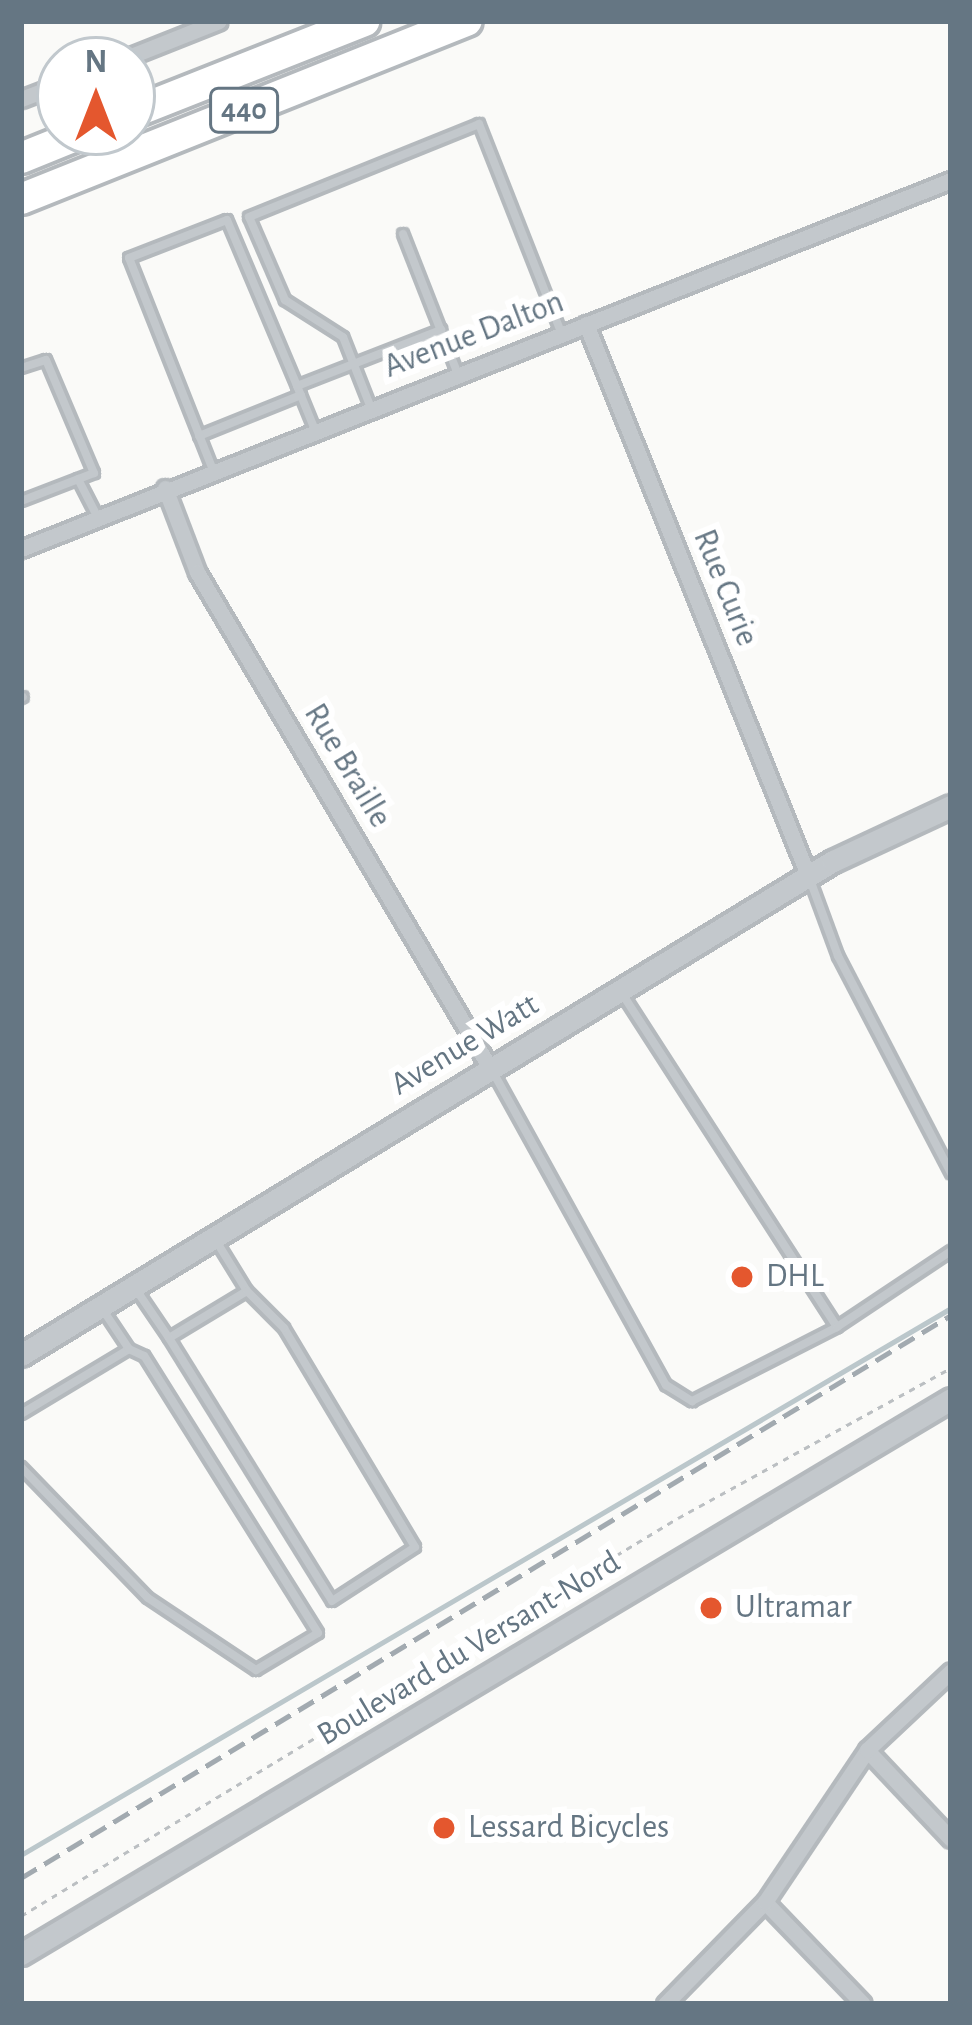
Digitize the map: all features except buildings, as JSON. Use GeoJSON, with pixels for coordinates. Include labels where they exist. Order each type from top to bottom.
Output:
{"type":"FeatureCollection","features":[{"type":"Feature","properties":{"kind":"highway","name":"440"},"geometry":{"type":"LineString","coordinates":[[156,103],[364,21]]}},
{"type":"Feature","properties":{"kind":"highway","name":"440"},"geometry":{"type":"LineString","coordinates":[[21,200],[467,21]]}},
{"type":"Feature","properties":{"kind":"street"},"geometry":{"type":"LineString","coordinates":[[156,46],[219,21]]}},
{"type":"Feature","properties":{"kind":"street","name":"Avenue Dalton"},"geometry":{"type":"LineString","coordinates":[[22,545],[950,182]]}},
{"type":"Feature","properties":{"kind":"street","name":"Rue Curie"},"geometry":{"type":"LineString","coordinates":[[586,324],[808,875]]}},
{"type":"Feature","properties":{"kind":"street","name":"Rue Braille"},"geometry":{"type":"LineString","coordinates":[[165,488],[197,572],[490,1068]]}},
{"type":"Feature","properties":{"kind":"street","name":"Avenue Watt"},"geometry":{"type":"LineString","coordinates":[[21,1355],[808,875],[951,806]]}},
{"type":"Feature","properties":{"kind":"street","name":"Boulevard du Versant-Nord"},"geometry":{"type":"LineString","coordinates":[[21,1954],[951,1399]]}},
{"type":"Feature","properties":{"kind":"street"},"geometry":{"type":"LineString","coordinates":[[665,2004],[765,1902],[867,1750],[951,1671]]}},
{"type":"Feature","properties":{"kind":"street"},"geometry":{"type":"LineString","coordinates":[[867,1750],[951,1839]]}},
{"type":"Feature","properties":{"kind":"street"},"geometry":{"type":"LineString","coordinates":[[765,1902],[862,2004]]}},
{"type":"Feature","properties":{"kind":"lane"},"geometry":{"type":"LineString","coordinates":[[371,408],[344,337],[285,300],[249,218],[479,124],[561,333]]}},
{"type":"Feature","properties":{"kind":"lane"},"geometry":{"type":"LineString","coordinates":[[212,470],[129,258],[227,220],[315,430]]}},
{"type":"Feature","properties":{"kind":"lane"},"geometry":{"type":"LineString","coordinates":[[403,234],[458,374]]}},
{"type":"Feature","properties":{"kind":"lane"},"geometry":{"type":"LineString","coordinates":[[199,436],[354,364],[441,330]]}},
{"type":"Feature","properties":{"kind":"lane"},"geometry":{"type":"LineString","coordinates":[[21,368],[46,360],[94,473],[21,500]]}},
{"type":"Feature","properties":{"kind":"lane"},"geometry":{"type":"LineString","coordinates":[[78,479],[97,516]]}},
{"type":"Feature","properties":{"kind":"lane"},"geometry":{"type":"LineString","coordinates":[[808,875],[838,956],[951,1173]]}},
{"type":"Feature","properties":{"kind":"lane"},"geometry":{"type":"LineString","coordinates":[[620,989],[837,1327]]}},
{"type":"Feature","properties":{"kind":"lane"},"geometry":{"type":"LineString","coordinates":[[490,1068],[666,1385],[692,1401],[722,1391],[837,1327],[951,1250]]}},
{"type":"Feature","properties":{"kind":"lane"},"geometry":{"type":"LineString","coordinates":[[133,1286],[332,1601],[415,1547],[284,1328],[247,1291],[214,1238]]}},
{"type":"Feature","properties":{"kind":"lane"},"geometry":{"type":"LineString","coordinates":[[169,1338],[247,1291]]}},
{"type":"Feature","properties":{"kind":"lane"},"geometry":{"type":"LineString","coordinates":[[21,1467],[148,1598],[256,1670],[319,1633],[144,1356],[129,1349],[100,1305]]}},
{"type":"Feature","properties":{"kind":"lane"},"geometry":{"type":"LineString","coordinates":[[21,1415],[129,1349]]}},
{"type":"Feature","properties":{"kind":"path"},"geometry":{"type":"LineString","coordinates":[[21,1916],[678,1518],[951,1368]]}},
{"type":"Feature","properties":{"kind":"waterway"},"geometry":{"type":"LineString","coordinates":[[21,1855],[951,1308]]}},
{"type":"Feature","properties":{"kind":"railway"},"geometry":{"type":"LineString","coordinates":[[21,1878],[951,1315]]}},
{"type":"Feature","properties":{"kind":"place","name":"DHL"},"geometry":{"type":"Point","coordinates":[742,1277]}},
{"type":"Feature","properties":{"kind":"place","name":"Ultramar"},"geometry":{"type":"Point","coordinates":[711,1608]}},
{"type":"Feature","properties":{"kind":"place","name":"Lessard Bicycles"},"geometry":{"type":"Point","coordinates":[444,1828]}}]}
